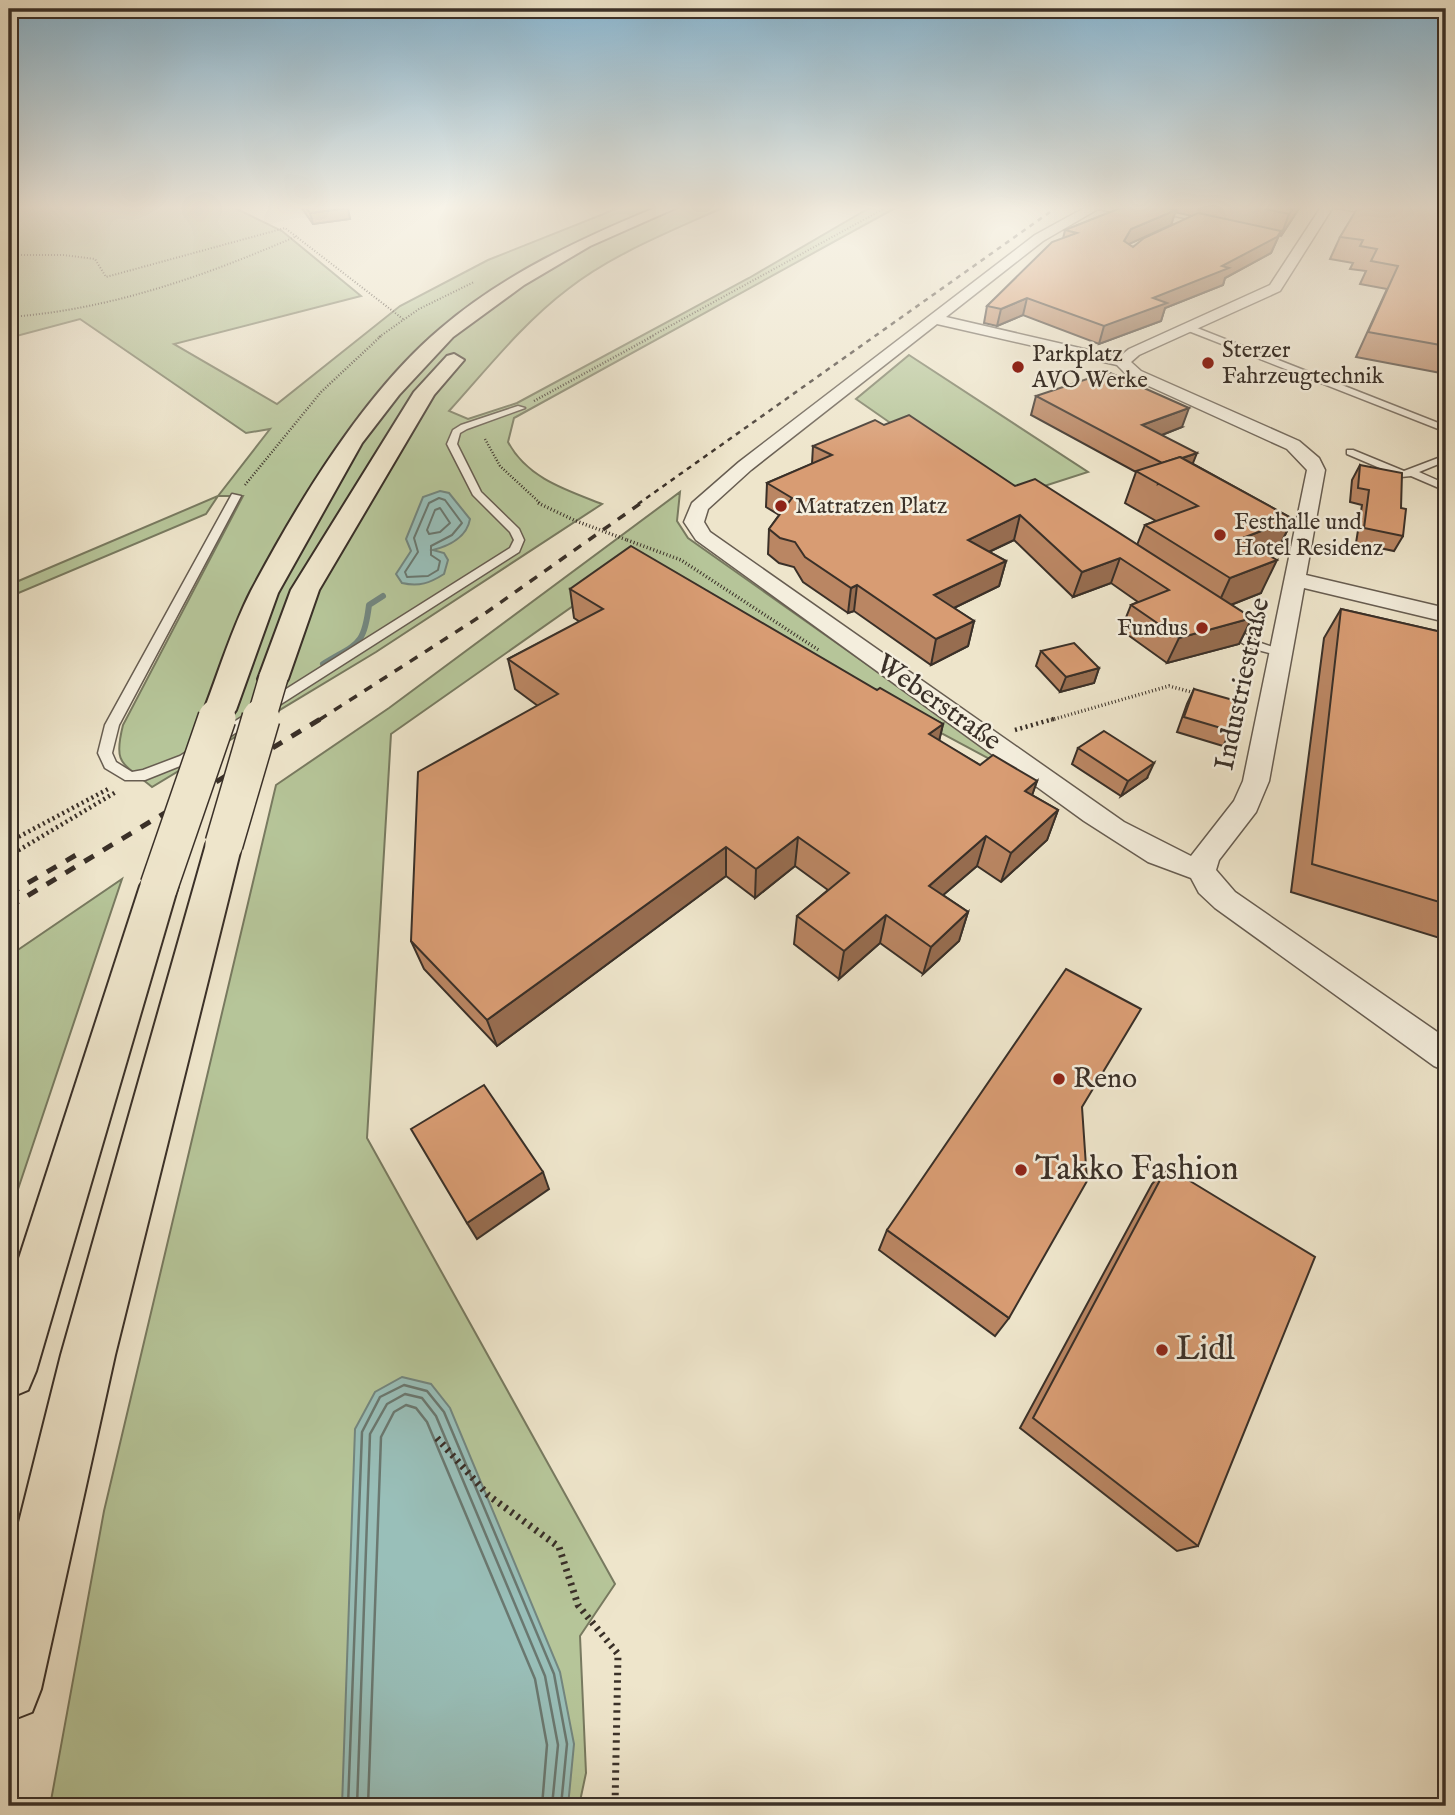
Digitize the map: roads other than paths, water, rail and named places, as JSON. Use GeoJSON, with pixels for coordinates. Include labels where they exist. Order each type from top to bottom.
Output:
{"type":"FeatureCollection","features":[{"type":"Feature","properties":{"kind":"highway"},"geometry":{"type":"LineString","coordinates":[[9,1371],[159,886],[264,593],[352,441],[392,391],[446,333],[503,292]]}},
{"type":"Feature","properties":{"kind":"highway"},"geometry":{"type":"LineString","coordinates":[[9,1689],[88,1355],[224,844],[273,679],[304,590],[425,393],[472,341],[501,315],[535,292]]}},
{"type":"Feature","properties":{"kind":"street"},"geometry":{"type":"LineString","coordinates":[[935,319],[970,292]]}},
{"type":"Feature","properties":{"kind":"street"},"geometry":{"type":"LineString","coordinates":[[1122,362],[1134,352],[1267,292]]}},
{"type":"Feature","properties":{"kind":"street","name":"Industriestraße"},"geometry":{"type":"LineString","coordinates":[[935,319],[1074,355],[1122,362],[1135,374],[1293,445],[1313,462],[1316,470],[1256,781],[1246,805],[1205,857],[1202,870]]}},
{"type":"Feature","properties":{"kind":"street","name":"Weberstraße"},"geometry":{"type":"LineString","coordinates":[[935,319],[745,466],[699,507],[694,522],[704,536],[988,738],[1157,854],[1181,866],[1202,870]]}},
{"type":"Feature","properties":{"kind":"street","name":"Industriestraße"},"geometry":{"type":"LineString","coordinates":[[1295,579],[1446,615]]}},
{"type":"Feature","properties":{"kind":"street"},"geometry":{"type":"LineString","coordinates":[[1202,870],[1209,886],[1225,900],[1446,1056]]}},
{"type":"Feature","properties":{"kind":"lane"},"geometry":{"type":"LineString","coordinates":[[1189,328],[1446,429]]}},
{"type":"Feature","properties":{"kind":"lane"},"geometry":{"type":"LineString","coordinates":[[236,496],[112,725],[106,753],[110,765],[130,778],[145,775],[205,747],[515,550],[519,540],[502,526],[477,493],[452,444],[456,432],[521,408]]}},
{"type":"Feature","properties":{"kind":"lane"},"geometry":{"type":"LineString","coordinates":[[1350,452],[1404,475],[1443,461]]}},
{"type":"Feature","properties":{"kind":"lane"},"geometry":{"type":"LineString","coordinates":[[1411,472],[1446,488]]}},
{"type":"Feature","properties":{"kind":"lane"},"geometry":{"type":"LineString","coordinates":[[1210,616],[1254,645],[1281,652]]}},
{"type":"Feature","properties":{"kind":"water"},"geometry":{"type":"Polygon","coordinates":[[[440,491],[449,493],[470,519],[468,525],[456,540],[433,550],[444,553],[448,560],[444,574],[424,583],[402,583],[396,574],[411,551],[406,539],[423,497],[440,491]]]}},
{"type":"Feature","properties":{"kind":"water"},"geometry":{"type":"Polygon","coordinates":[[[402,1377],[431,1384],[450,1408],[560,1672],[574,1744],[568,1806],[342,1806],[355,1429],[375,1392],[402,1377]]]}},
{"type":"Feature","properties":{"kind":"waterway"},"geometry":{"type":"LineString","coordinates":[[323,664],[357,642],[364,629],[369,605],[383,596]]}},
{"type":"Feature","properties":{"kind":"railway"},"geometry":{"type":"LineString","coordinates":[[638,504],[938,292]]}},
{"type":"Feature","properties":{"kind":"railway"},"geometry":{"type":"LineString","coordinates":[[319,720],[487,612],[641,503]]}},
{"type":"Feature","properties":{"kind":"railway"},"geometry":{"type":"LineString","coordinates":[[9,907],[322,718]]}},
{"type":"Feature","properties":{"kind":"railway"},"geometry":{"type":"LineString","coordinates":[[9,894],[76,855]]}},
{"type":"Feature","properties":{"kind":"place","name":"Sterzer Fahrzeugtechnik"},"geometry":{"type":"Point","coordinates":[1208,363]}},
{"type":"Feature","properties":{"kind":"place","name":"Parkplatz AVO Werke"},"geometry":{"type":"Point","coordinates":[1018,367]}},
{"type":"Feature","properties":{"kind":"place","name":"Matratzen Platz"},"geometry":{"type":"Point","coordinates":[781,506]}},
{"type":"Feature","properties":{"kind":"place","name":"Festhalle und Hotel Residenz"},"geometry":{"type":"Point","coordinates":[1220,535]}},
{"type":"Feature","properties":{"kind":"place","name":"Fundus"},"geometry":{"type":"Point","coordinates":[1202,628]}},
{"type":"Feature","properties":{"kind":"place","name":"Reno"},"geometry":{"type":"Point","coordinates":[1059,1079]}},
{"type":"Feature","properties":{"kind":"place","name":"Takko Fashion"},"geometry":{"type":"Point","coordinates":[1021,1170]}},
{"type":"Feature","properties":{"kind":"place","name":"Lidl"},"geometry":{"type":"Point","coordinates":[1162,1350]}}]}
